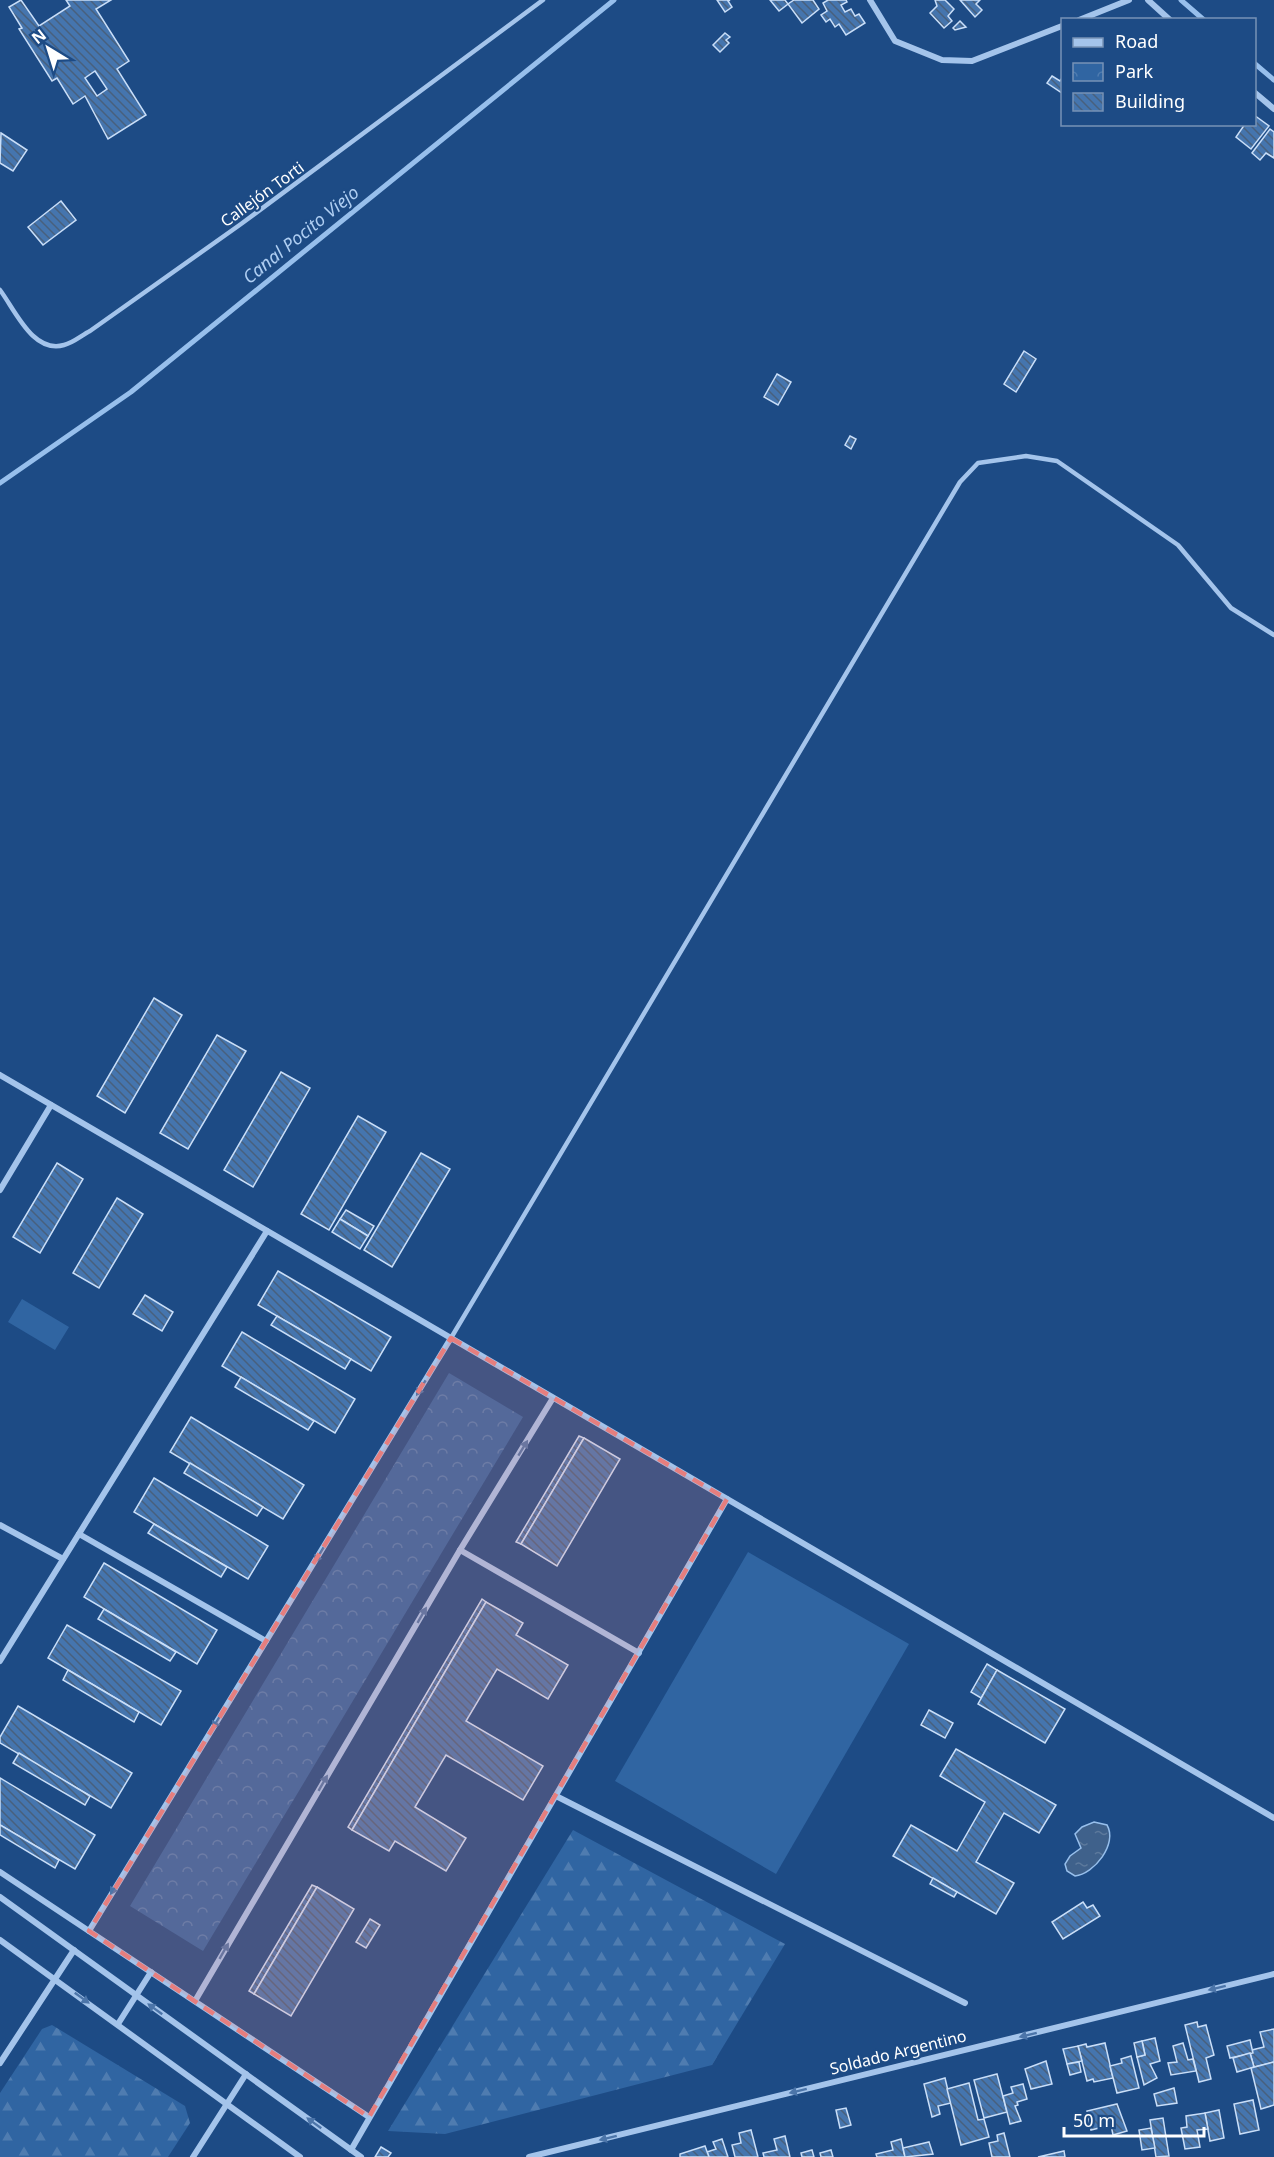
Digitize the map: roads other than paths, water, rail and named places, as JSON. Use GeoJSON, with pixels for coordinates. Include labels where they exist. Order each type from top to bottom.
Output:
{"type":"FeatureCollection","features":[{"type":"Feature","properties":{"kind":"street"},"geometry":{"type":"LineString","coordinates":[[870,0],[895,41],[942,60],[972,61],[1061,26]]}},
{"type":"Feature","properties":{"kind":"street"},"geometry":{"type":"LineString","coordinates":[[1084,18],[1129,0]]}},
{"type":"Feature","properties":{"kind":"street"},"geometry":{"type":"LineString","coordinates":[[1148,0],[1168,18]]}},
{"type":"Feature","properties":{"kind":"street"},"geometry":{"type":"LineString","coordinates":[[1256,94],[1274,109]]}},
{"type":"Feature","properties":{"kind":"street"},"geometry":{"type":"LineString","coordinates":[[0,1075],[1274,1818]]}},
{"type":"Feature","properties":{"kind":"street"},"geometry":{"type":"LineString","coordinates":[[0,1190],[51,1105]]}},
{"type":"Feature","properties":{"kind":"street"},"geometry":{"type":"LineString","coordinates":[[0,1661],[267,1231]]}},
{"type":"Feature","properties":{"kind":"street"},"geometry":{"type":"LineString","coordinates":[[89,1931],[452,1338]]}},
{"type":"Feature","properties":{"kind":"street"},"geometry":{"type":"LineString","coordinates":[[195,2001],[460,1550],[553,1398]]}},
{"type":"Feature","properties":{"kind":"street"},"geometry":{"type":"LineString","coordinates":[[351,2150],[728,1499]]}},
{"type":"Feature","properties":{"kind":"street"},"geometry":{"type":"LineString","coordinates":[[0,1525],[63,1559]]}},
{"type":"Feature","properties":{"kind":"street"},"geometry":{"type":"LineString","coordinates":[[79,1534],[266,1641]]}},
{"type":"Feature","properties":{"kind":"street"},"geometry":{"type":"LineString","coordinates":[[460,1550],[639,1653]]}},
{"type":"Feature","properties":{"kind":"street"},"geometry":{"type":"LineString","coordinates":[[556,1796],[965,2003]]}},
{"type":"Feature","properties":{"kind":"street"},"geometry":{"type":"LineString","coordinates":[[0,1872],[369,2117]]}},
{"type":"Feature","properties":{"kind":"street"},"geometry":{"type":"LineString","coordinates":[[0,1897],[361,2157]]}},
{"type":"Feature","properties":{"kind":"street"},"geometry":{"type":"LineString","coordinates":[[0,1940],[300,2157]]}},
{"type":"Feature","properties":{"kind":"street"},"geometry":{"type":"LineString","coordinates":[[0,2063],[74,1950]]}},
{"type":"Feature","properties":{"kind":"street"},"geometry":{"type":"LineString","coordinates":[[118,2024],[151,1972]]}},
{"type":"Feature","properties":{"kind":"street","name":"Soldado Argentino"},"geometry":{"type":"LineString","coordinates":[[529,2157],[1274,1974]]}},
{"type":"Feature","properties":{"kind":"street"},"geometry":{"type":"LineString","coordinates":[[193,2157],[246,2074]]}},
{"type":"Feature","properties":{"kind":"lane","name":"Callejón Torti"},"geometry":{"type":"LineString","coordinates":[[0,290],[37,341],[48,346],[64,345],[90,331],[241,224],[543,0]]}},
{"type":"Feature","properties":{"kind":"lane"},"geometry":{"type":"LineString","coordinates":[[452,1338],[960,482],[978,463],[1026,456],[1057,461],[1178,545],[1231,608],[1274,635]]}},
{"type":"Feature","properties":{"kind":"water"},"geometry":{"type":"Polygon","coordinates":[[[1094,1822],[1107,1825],[1110,1833],[1107,1849],[1090,1870],[1075,1876],[1067,1871],[1065,1864],[1070,1856],[1081,1848],[1075,1834],[1082,1827],[1094,1822]]]}},
{"type":"Feature","properties":{"kind":"waterway","name":"Canal Pocito Viejo"},"geometry":{"type":"LineString","coordinates":[[0,483],[131,392],[614,0]]}},
{"type":"Feature","properties":{"kind":"waterway","name":"Canal Pocito Viejo"},"geometry":{"type":"LineString","coordinates":[[1181,0],[1202,18]]}},
{"type":"Feature","properties":{"kind":"waterway","name":"Canal Pocito Viejo"},"geometry":{"type":"LineString","coordinates":[[1256,65],[1274,80]]}}]}
